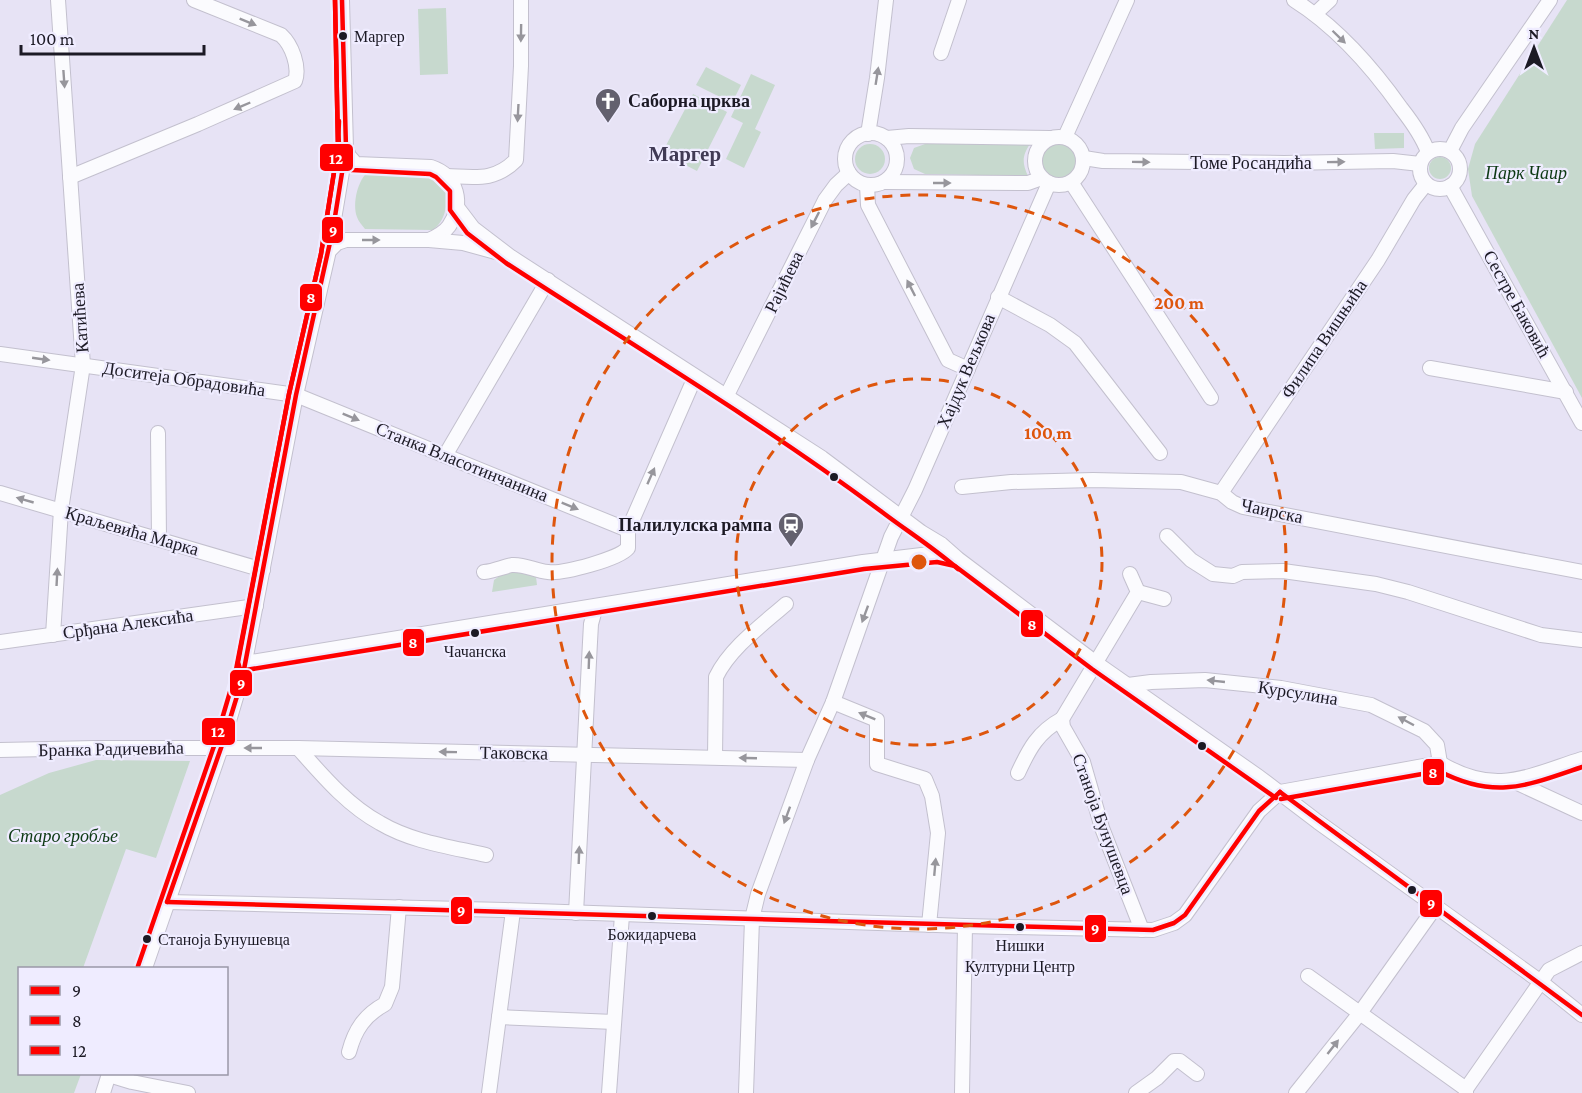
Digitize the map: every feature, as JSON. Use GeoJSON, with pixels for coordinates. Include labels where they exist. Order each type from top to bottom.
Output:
{"type":"FeatureCollection","features":[{"type":"Feature","properties":{"kind":"street","name":"Катићева"},"geometry":{"type":"LineString","coordinates":[[53,635],[61,510],[83,365],[58,0]]}},
{"type":"Feature","properties":{"kind":"street"},"geometry":{"type":"LineString","coordinates":[[70,177],[295,81],[297,70],[289,45],[281,35],[194,0]]}},
{"type":"Feature","properties":{"kind":"street"},"geometry":{"type":"LineString","coordinates":[[146,967],[221,748],[245,663],[296,395],[333,229],[349,170],[346,148],[342,0]]}},
{"type":"Feature","properties":{"kind":"street"},"geometry":{"type":"LineString","coordinates":[[447,176],[492,176],[506,170],[516,160],[521,66],[521,0]]}},
{"type":"Feature","properties":{"kind":"street"},"geometry":{"type":"LineString","coordinates":[[868,134],[886,0]]}},
{"type":"Feature","properties":{"kind":"street"},"geometry":{"type":"LineString","coordinates":[[941,53],[959,0]]}},
{"type":"Feature","properties":{"kind":"street"},"geometry":{"type":"LineString","coordinates":[[1065,137],[1127,0]]}},
{"type":"Feature","properties":{"kind":"street"},"geometry":{"type":"LineString","coordinates":[[1294,0],[1315,14],[1370,67],[1415,128],[1424,158],[1420,175],[1426,184],[1438,189],[1450,186],[1458,177],[1460,171],[1458,159],[1449,151],[1438,148],[1424,158]]}},
{"type":"Feature","properties":{"kind":"street"},"geometry":{"type":"LineString","coordinates":[[1315,14],[1330,0]]}},
{"type":"Feature","properties":{"kind":"street"},"geometry":{"type":"LineString","coordinates":[[1449,151],[1462,128],[1550,0]]}},
{"type":"Feature","properties":{"kind":"street"},"geometry":{"type":"LineString","coordinates":[[884,182],[894,172],[897,157],[896,150],[887,138],[868,134],[853,141],[848,148],[846,165],[854,179],[867,185],[884,182],[1028,183],[1045,181],[1056,185],[1071,182],[1081,172],[1084,158],[1078,145],[1065,137],[916,136],[887,138]]}},
{"type":"Feature","properties":{"kind":"street"},"geometry":{"type":"LineString","coordinates":[[1045,181],[1035,164],[1035,156],[1043,142],[1050,138]]}},
{"type":"Feature","properties":{"kind":"street","name":"Томе Росандића"},"geometry":{"type":"LineString","coordinates":[[1084,158],[1103,161],[1284,164],[1424,158]]}},
{"type":"Feature","properties":{"kind":"street"},"geometry":{"type":"LineString","coordinates":[[349,170],[431,167],[447,176],[457,189],[457,207],[449,226],[429,240]]}},
{"type":"Feature","properties":{"kind":"street","name":"Рајићева"},"geometry":{"type":"LineString","coordinates":[[726,397],[825,200],[849,173]]}},
{"type":"Feature","properties":{"kind":"street","name":"Хајдук Вељкова"},"geometry":{"type":"LineString","coordinates":[[885,559],[891,537],[903,517],[968,369],[1045,181]]}},
{"type":"Feature","properties":{"kind":"street"},"geometry":{"type":"LineString","coordinates":[[1071,182],[1211,398]]}},
{"type":"Feature","properties":{"kind":"street","name":"Филипа Вишњића"},"geometry":{"type":"LineString","coordinates":[[1221,493],[1377,260],[1414,198],[1426,184]]}},
{"type":"Feature","properties":{"kind":"street"},"geometry":{"type":"LineString","coordinates":[[867,185],[868,205],[948,360],[968,369]]}},
{"type":"Feature","properties":{"kind":"street","name":"Сестре Баковић"},"geometry":{"type":"LineString","coordinates":[[1450,186],[1582,423]]}},
{"type":"Feature","properties":{"kind":"street"},"geometry":{"type":"LineString","coordinates":[[457,207],[473,228],[511,257],[822,458],[941,544],[1096,663],[1280,792],[1318,822],[1541,982],[1582,1015]]}},
{"type":"Feature","properties":{"kind":"street"},"geometry":{"type":"LineString","coordinates":[[333,229],[346,240]]}},
{"type":"Feature","properties":{"kind":"street"},"geometry":{"type":"LineString","coordinates":[[328,252],[337,243],[346,240],[429,240],[464,243],[511,257]]}},
{"type":"Feature","properties":{"kind":"street"},"geometry":{"type":"LineString","coordinates":[[446,454],[548,280]]}},
{"type":"Feature","properties":{"kind":"street"},"geometry":{"type":"LineString","coordinates":[[998,297],[1050,325],[1075,343],[1160,453]]}},
{"type":"Feature","properties":{"kind":"street","name":"Доситеја Обрадовића"},"geometry":{"type":"LineString","coordinates":[[0,354],[296,395]]}},
{"type":"Feature","properties":{"kind":"street"},"geometry":{"type":"LineString","coordinates":[[1430,368],[1566,392]]}},
{"type":"Feature","properties":{"kind":"street"},"geometry":{"type":"LineString","coordinates":[[484,572],[496,571],[513,565],[555,573],[610,559],[624,553],[628,548],[628,530],[695,377]]}},
{"type":"Feature","properties":{"kind":"street","name":"Станка Власотинчанина"},"geometry":{"type":"LineString","coordinates":[[296,395],[446,454],[628,530]]}},
{"type":"Feature","properties":{"kind":"street"},"geometry":{"type":"LineString","coordinates":[[158,433],[159,538]]}},
{"type":"Feature","properties":{"kind":"street","name":"Чаирска"},"geometry":{"type":"LineString","coordinates":[[962,487],[1011,482],[1132,480],[1180,482],[1221,493],[1243,507],[1582,572]]}},
{"type":"Feature","properties":{"kind":"street","name":"Краљевића Марка"},"geometry":{"type":"LineString","coordinates":[[0,493],[263,570]]}},
{"type":"Feature","properties":{"kind":"street"},"geometry":{"type":"LineString","coordinates":[[1167,536],[1191,560],[1213,574],[1233,576],[1242,572],[1283,571],[1376,584],[1408,592],[1541,635],[1582,640]]}},
{"type":"Feature","properties":{"kind":"street"},"geometry":{"type":"LineString","coordinates":[[245,663],[885,559],[930,554],[958,559]]}},
{"type":"Feature","properties":{"kind":"street"},"geometry":{"type":"LineString","coordinates":[[746,1093],[752,919],[758,894],[807,760],[833,702],[885,559]]}},
{"type":"Feature","properties":{"kind":"street"},"geometry":{"type":"LineString","coordinates":[[1130,574],[1138,592]]}},
{"type":"Feature","properties":{"kind":"street"},"geometry":{"type":"LineString","coordinates":[[1018,773],[1036,739],[1062,719],[1138,592]]}},
{"type":"Feature","properties":{"kind":"street"},"geometry":{"type":"LineString","coordinates":[[1138,592],[1164,599]]}},
{"type":"Feature","properties":{"kind":"street"},"geometry":{"type":"LineString","coordinates":[[715,757],[716,677],[721,667],[736,650],[786,604]]}},
{"type":"Feature","properties":{"kind":"street","name":"Срђана Алексића"},"geometry":{"type":"LineString","coordinates":[[0,642],[256,606]]}},
{"type":"Feature","properties":{"kind":"street"},"geometry":{"type":"LineString","coordinates":[[576,913],[591,624],[596,606]]}},
{"type":"Feature","properties":{"kind":"street","name":"Курсулина"},"geometry":{"type":"LineString","coordinates":[[1128,686],[1151,682],[1205,680],[1281,688],[1371,705],[1424,731],[1437,744],[1440,763]]}},
{"type":"Feature","properties":{"kind":"street"},"geometry":{"type":"LineString","coordinates":[[833,702],[877,720],[877,764],[925,778],[932,796],[938,832],[929,925]]}},
{"type":"Feature","properties":{"kind":"street","name":"Станоја Бунушевца"},"geometry":{"type":"LineString","coordinates":[[1062,719],[1083,762],[1102,828],[1142,930]]}},
{"type":"Feature","properties":{"kind":"street","name":"Таковска"},"geometry":{"type":"LineString","coordinates":[[221,748],[807,760]]}},
{"type":"Feature","properties":{"kind":"street","name":"Бранка Радичевића"},"geometry":{"type":"LineString","coordinates":[[0,750],[221,748]]}},
{"type":"Feature","properties":{"kind":"street"},"geometry":{"type":"LineString","coordinates":[[298,748],[342,794],[380,824],[407,836],[486,855]]}},
{"type":"Feature","properties":{"kind":"street"},"geometry":{"type":"LineString","coordinates":[[167,902],[1142,930],[1164,927],[1185,915],[1259,811],[1280,792],[1440,763],[1460,774],[1485,781],[1514,781],[1582,759]]}},
{"type":"Feature","properties":{"kind":"street"},"geometry":{"type":"LineString","coordinates":[[1514,781],[1582,813]]}},
{"type":"Feature","properties":{"kind":"street"},"geometry":{"type":"LineString","coordinates":[[1296,1093],[1359,1013],[1436,906]]}},
{"type":"Feature","properties":{"kind":"street"},"geometry":{"type":"LineString","coordinates":[[349,1052],[352,1040],[363,1021],[372,1011],[385,1005],[392,987],[399,907]]}},
{"type":"Feature","properties":{"kind":"street"},"geometry":{"type":"LineString","coordinates":[[489,1093],[513,911]]}},
{"type":"Feature","properties":{"kind":"street"},"geometry":{"type":"LineString","coordinates":[[609,1093],[622,915]]}},
{"type":"Feature","properties":{"kind":"street"},"geometry":{"type":"LineString","coordinates":[[962,1093],[965,926]]}},
{"type":"Feature","properties":{"kind":"street"},"geometry":{"type":"LineString","coordinates":[[1308,976],[1466,1091],[1549,970],[1582,953]]}},
{"type":"Feature","properties":{"kind":"street"},"geometry":{"type":"LineString","coordinates":[[499,1017],[614,1022]]}},
{"type":"Feature","properties":{"kind":"street"},"geometry":{"type":"LineString","coordinates":[[1136,1093],[1157,1078],[1174,1061],[1180,1060],[1197,1074]]}},
{"type":"Feature","properties":{"kind":"street"},"geometry":{"type":"LineString","coordinates":[[103,1093],[109,1075]]}},
{"type":"Feature","properties":{"kind":"street"},"geometry":{"type":"LineString","coordinates":[[112,1075],[142,1085],[188,1093]]}},
{"type":"Feature","properties":{"kind":"green space","name":"Парк Чаир"},"geometry":{"type":"Polygon","coordinates":[[[1567,0],[1582,0],[1582,398],[1472,196],[1468,169],[1475,144],[1567,0]]]}},
{"type":"Feature","properties":{"kind":"green space"},"geometry":{"type":"Polygon","coordinates":[[[446,8],[448,74],[420,75],[418,9],[446,8]]]}},
{"type":"Feature","properties":{"kind":"green space"},"geometry":{"type":"Polygon","coordinates":[[[706,67],[741,85],[732,103],[696,85],[706,67]]]}},
{"type":"Feature","properties":{"kind":"green space"},"geometry":{"type":"Polygon","coordinates":[[[751,74],[775,85],[755,129],[761,132],[744,168],[726,159],[743,123],[731,117],[751,74]]]}},
{"type":"Feature","properties":{"kind":"green space"},"geometry":{"type":"Polygon","coordinates":[[[693,94],[727,112],[697,171],[662,153],[693,94]]]}},
{"type":"Feature","properties":{"kind":"green space"},"geometry":{"type":"Polygon","coordinates":[[[1374,133],[1404,133],[1404,148],[1375,149],[1374,133]]]}},
{"type":"Feature","properties":{"kind":"green space"},"geometry":{"type":"Polygon","coordinates":[[[1059,139],[1074,145],[1080,160],[1074,175],[1059,181],[1044,175],[1038,160],[1044,145],[1059,139]]]}},
{"type":"Feature","properties":{"kind":"green space"},"geometry":{"type":"Polygon","coordinates":[[[870,144],[876,145],[884,153],[884,165],[876,173],[870,174],[864,173],[856,165],[855,159],[856,153],[864,145],[870,144]]]}},
{"type":"Feature","properties":{"kind":"green space"},"geometry":{"type":"Polygon","coordinates":[[[925,144],[1030,144],[1025,152],[1024,160],[1028,176],[925,174],[914,169],[910,158],[914,148],[925,144]]]}},
{"type":"Feature","properties":{"kind":"green space"},"geometry":{"type":"Polygon","coordinates":[[[1440,157],[1448,160],[1451,168],[1448,176],[1440,179],[1432,176],[1429,168],[1432,160],[1440,157]]]}},
{"type":"Feature","properties":{"kind":"green space"},"geometry":{"type":"Polygon","coordinates":[[[369,171],[432,172],[446,181],[446,207],[438,225],[433,230],[365,229],[358,218],[355,205],[359,185],[369,171]]]}},
{"type":"Feature","properties":{"kind":"green space"},"geometry":{"type":"Polygon","coordinates":[[[517,571],[536,577],[537,585],[492,592],[494,580],[505,572],[517,571]]]}},
{"type":"Feature","properties":{"kind":"green space","name":"Старо гробље"},"geometry":{"type":"Polygon","coordinates":[[[96,760],[190,761],[156,858],[126,849],[83,967],[18,967],[18,1075],[81,1075],[74,1093],[0,1093],[0,795],[49,773],[96,760]]]}},
{"type":"Feature","properties":{"kind":"transit line","name":"8"},"geometry":{"type":"LineString","coordinates":[[335,0],[338,147],[321,254],[289,394],[238,662],[240,669],[246,670],[864,569],[937,562],[955,566],[1092,669],[1276,798]]}},
{"type":"Feature","properties":{"kind":"transit line","name":"12"},"geometry":{"type":"LineString","coordinates":[[138,966],[214,746],[235,675],[289,394],[321,254],[338,147],[335,0]]}},
{"type":"Feature","properties":{"kind":"transit line","name":"9"},"geometry":{"type":"LineString","coordinates":[[167,902],[221,748],[242,680],[296,395],[333,229],[346,148],[342,0]]}},
{"type":"Feature","properties":{"kind":"transit line","name":"8"},"geometry":{"type":"LineString","coordinates":[[339,121],[341,153],[352,170],[430,174],[436,177],[450,191],[450,210],[467,233],[506,263],[790,447],[958,569]]}},
{"type":"Feature","properties":{"kind":"transit line","name":"8"},"geometry":{"type":"LineString","coordinates":[[1281,799],[1439,771],[1477,785],[1511,787],[1544,780],[1582,767]]}},
{"type":"Feature","properties":{"kind":"transit line","name":"9"},"geometry":{"type":"LineString","coordinates":[[1280,792],[1582,1015]]}},
{"type":"Feature","properties":{"kind":"transit line","name":"9"},"geometry":{"type":"LineString","coordinates":[[167,902],[1153,930],[1174,923],[1185,915],[1259,811],[1280,792]]}},
{"type":"Feature","properties":{"kind":"place","name":"Маргер"},"geometry":{"type":"Point","coordinates":[343,36]}},
{"type":"Feature","properties":{"kind":"place","name":"Саборна црква"},"geometry":{"type":"Point","coordinates":[608,124]}},
{"type":"Feature","properties":{"kind":"place","name":"Палилулска рампа"},"geometry":{"type":"Point","coordinates":[791,548]}},
{"type":"Feature","properties":{"kind":"place","name":"Чачанска"},"geometry":{"type":"Point","coordinates":[475,633]}},
{"type":"Feature","properties":{"kind":"place","name":"Божидарчева"},"geometry":{"type":"Point","coordinates":[652,916]}},
{"type":"Feature","properties":{"kind":"place","name":"Нишки Културни Центр"},"geometry":{"type":"Point","coordinates":[1020,927]}},
{"type":"Feature","properties":{"kind":"place","name":"Станоја Бунушевца"},"geometry":{"type":"Point","coordinates":[147,939]}},
{"type":"Feature","properties":{"kind":"district","name":"Маргер"},"geometry":{"type":"Point","coordinates":[685,154]}}]}
